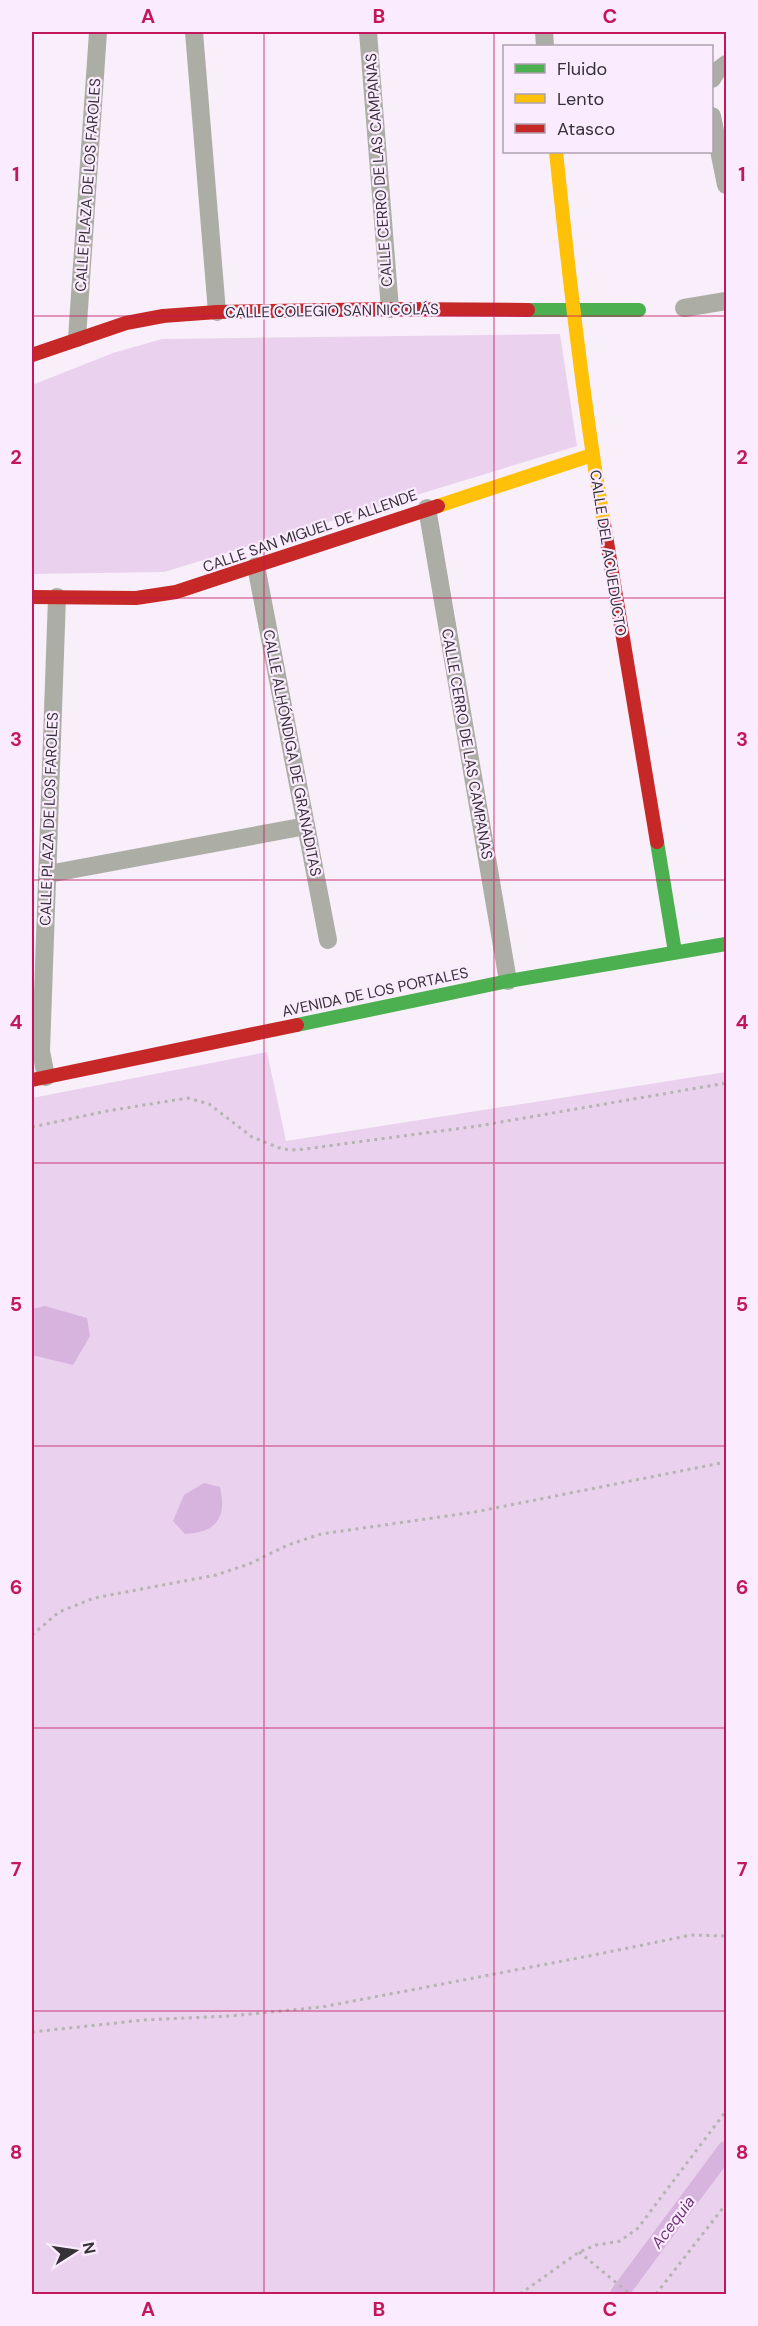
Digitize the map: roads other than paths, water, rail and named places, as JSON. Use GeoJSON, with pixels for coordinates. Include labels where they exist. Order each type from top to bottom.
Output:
{"type":"FeatureCollection","features":[{"type":"Feature","properties":{"kind":"street","name":"CALLE PLAZA DE LOS FAROLES"},"geometry":{"type":"LineString","coordinates":[[77,338],[98,32]]}},
{"type":"Feature","properties":{"kind":"street"},"geometry":{"type":"LineString","coordinates":[[194,32],[217,312]]}},
{"type":"Feature","properties":{"kind":"street","name":"CALLE CERRO DE LAS CAMPANAS"},"geometry":{"type":"LineString","coordinates":[[368,32],[390,309]]}},
{"type":"Feature","properties":{"kind":"street"},"geometry":{"type":"LineString","coordinates":[[713,76],[726,64]]}},
{"type":"Feature","properties":{"kind":"street"},"geometry":{"type":"LineString","coordinates":[[713,125],[726,185]]}},
{"type":"Feature","properties":{"kind":"street","name":"CALLE DEL ACUEDUCTO"},"geometry":{"type":"LineString","coordinates":[[556,153],[592,455],[675,952]]}},
{"type":"Feature","properties":{"kind":"street"},"geometry":{"type":"LineString","coordinates":[[684,308],[726,301]]}},
{"type":"Feature","properties":{"kind":"street","name":"CALLE COLEGIO SAN NICOLÁS"},"geometry":{"type":"LineString","coordinates":[[32,355],[126,322],[163,316],[217,312],[390,309],[639,310]]}},
{"type":"Feature","properties":{"kind":"street","name":"CALLE SAN MIGUEL DE ALLENDE"},"geometry":{"type":"LineString","coordinates":[[32,597],[158,597],[208,583],[427,508],[592,455]]}},
{"type":"Feature","properties":{"kind":"street","name":"CALLE CERRO DE LAS CAMPANAS"},"geometry":{"type":"LineString","coordinates":[[427,508],[508,981]]}},
{"type":"Feature","properties":{"kind":"street","name":"CALLE ALHÓNDIGA DE GRANADITAS"},"geometry":{"type":"LineString","coordinates":[[256,566],[328,940]]}},
{"type":"Feature","properties":{"kind":"street","name":"CALLE PLAZA DE LOS FAROLES"},"geometry":{"type":"LineString","coordinates":[[39,1078],[57,597]]}},
{"type":"Feature","properties":{"kind":"street"},"geometry":{"type":"LineString","coordinates":[[48,874],[306,825]]}},
{"type":"Feature","properties":{"kind":"street","name":"AVENIDA DE LOS PORTALES"},"geometry":{"type":"LineString","coordinates":[[39,1078],[508,981],[726,944]]}},
{"type":"Feature","properties":{"kind":"waterway","name":"Acequia"},"geometry":{"type":"LineString","coordinates":[[619,2294],[726,2150]]}}]}
